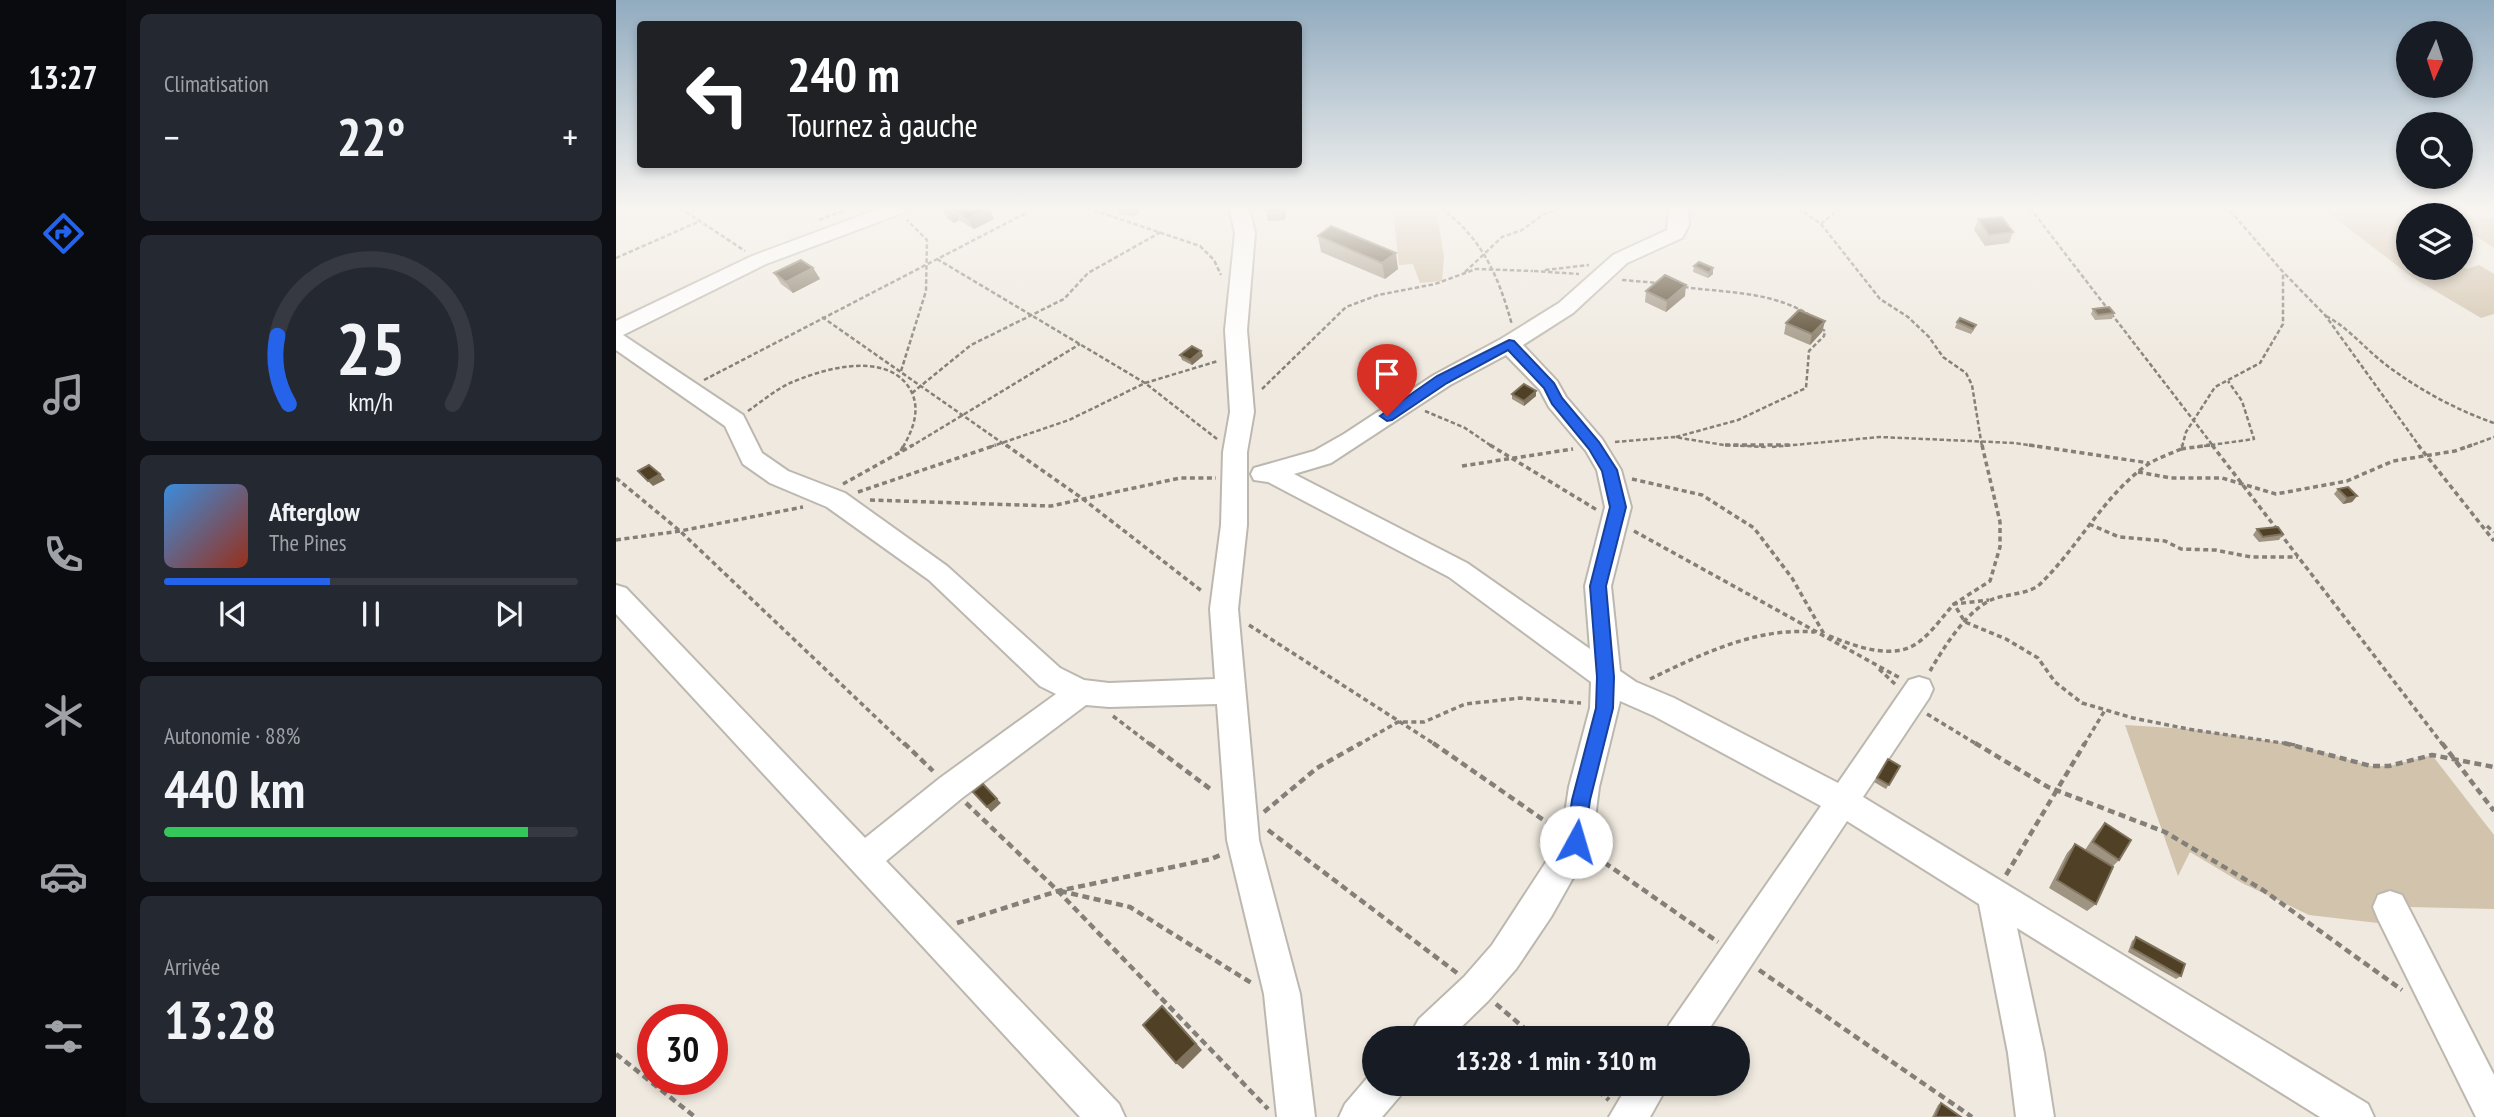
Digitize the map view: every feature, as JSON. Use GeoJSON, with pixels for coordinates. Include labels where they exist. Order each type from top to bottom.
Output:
{"type":"FeatureCollection","features":[{"type":"Feature","properties":{"kind":"street"},"geometry":{"type":"LineString","coordinates":[[616,330],[759,260]]}},
{"type":"Feature","properties":{"kind":"street"},"geometry":{"type":"LineString","coordinates":[[1242,260],[1237,312],[1237,356],[1242,412],[1234,465],[1234,525],[1224,609],[1247,824],[1282,994],[1296,1117]]}},
{"type":"Feature","properties":{"kind":"street"},"geometry":{"type":"LineString","coordinates":[[1272,473],[1322,457],[1442,380],[1509,344],[1566,308],[1619,260]]}},
{"type":"Feature","properties":{"kind":"street"},"geometry":{"type":"LineString","coordinates":[[616,340],[735,421],[752,458],[779,477],[829,498],[938,573],[1050,677],[1080,692],[1109,695],[1231,691]]}},
{"type":"Feature","properties":{"kind":"street"},"geometry":{"type":"LineString","coordinates":[[1438,1026],[1477,988],[1541,906],[1576,842],[1584,787],[1612,692],[1598,586],[1618,507],[1602,458],[1557,401],[1549,386],[1509,344]]}},
{"type":"Feature","properties":{"kind":"street"},"geometry":{"type":"LineString","coordinates":[[1234,465],[1272,473],[1458,570],[1612,692],[1664,707],[1842,801],[2355,1117]]}},
{"type":"Feature","properties":{"kind":"street"},"geometry":{"type":"LineString","coordinates":[[616,596],[1106,1117]]}},
{"type":"Feature","properties":{"kind":"street"},"geometry":{"type":"LineString","coordinates":[[865,858],[951,788],[1080,692]]}},
{"type":"Feature","properties":{"kind":"street"},"geometry":{"type":"LineString","coordinates":[[1690,1026],[1915,694]]}},
{"type":"Feature","properties":{"kind":"street"},"geometry":{"type":"LineString","coordinates":[[1994,895],[2026,1053],[2035,1117]]}},
{"type":"Feature","properties":{"kind":"street"},"geometry":{"type":"LineString","coordinates":[[2390,906],[2494,1114]]}},
{"type":"Feature","properties":{"kind":"street"},"geometry":{"type":"LineString","coordinates":[[1358,1117],[1376,1096]]}},
{"type":"Feature","properties":{"kind":"street"},"geometry":{"type":"LineString","coordinates":[[1628,1117],[1642,1096]]}},
{"type":"Feature","properties":{"kind":"path"},"geometry":{"type":"LineString","coordinates":[[900,374],[926,291],[927,260]]}},
{"type":"Feature","properties":{"kind":"path"},"geometry":{"type":"LineString","coordinates":[[687,389],[935,260]]}},
{"type":"Feature","properties":{"kind":"path"},"geometry":{"type":"LineString","coordinates":[[939,260],[1145,383],[1234,465]]}},
{"type":"Feature","properties":{"kind":"path"},"geometry":{"type":"LineString","coordinates":[[912,393],[971,345],[1065,299],[1088,273],[1111,260]]}},
{"type":"Feature","properties":{"kind":"path"},"geometry":{"type":"LineString","coordinates":[[1214,260],[1237,312]]}},
{"type":"Feature","properties":{"kind":"path"},"geometry":{"type":"LineString","coordinates":[[1464,274],[1480,260]]}},
{"type":"Feature","properties":{"kind":"path"},"geometry":{"type":"LineString","coordinates":[[1491,260],[1514,333],[1509,344]]}},
{"type":"Feature","properties":{"kind":"path"},"geometry":{"type":"LineString","coordinates":[[1534,271],[1612,260]]}},
{"type":"Feature","properties":{"kind":"path"},"geometry":{"type":"LineString","coordinates":[[930,931],[1058,891],[1211,859],[1237,848],[1247,824],[1317,768],[1403,722],[1424,722],[1465,704],[1520,698],[1566,700],[1612,692],[1725,644],[1782,633],[1807,630],[1861,649],[1886,651],[1915,645],[1954,604],[1990,581],[2000,547],[1996,497],[1981,442],[1972,385],[1966,373],[1943,357],[1929,337],[1908,317],[1880,299],[1849,260]]}},
{"type":"Feature","properties":{"kind":"path"},"geometry":{"type":"LineString","coordinates":[[2071,260],[2494,811]]}},
{"type":"Feature","properties":{"kind":"path"},"geometry":{"type":"LineString","coordinates":[[2273,260],[2325,316],[2426,456],[2494,541]]}},
{"type":"Feature","properties":{"kind":"path"},"geometry":{"type":"LineString","coordinates":[[1242,412],[1346,307],[1378,295],[1435,284],[1476,270],[1495,269],[1661,283]]}},
{"type":"Feature","properties":{"kind":"path"},"geometry":{"type":"LineString","coordinates":[[2181,449],[2186,432],[2215,387],[2260,363],[2283,324],[2283,272]]}},
{"type":"Feature","properties":{"kind":"path"},"geometry":{"type":"LineString","coordinates":[[1680,286],[1768,295],[1796,306],[1812,317]]}},
{"type":"Feature","properties":{"kind":"path"},"geometry":{"type":"LineString","coordinates":[[2325,316],[2343,324],[2384,363],[2494,423]]}},
{"type":"Feature","properties":{"kind":"path"},"geometry":{"type":"LineString","coordinates":[[822,317],[900,374],[1083,499],[1224,609],[1403,722],[1972,1117]]}},
{"type":"Feature","properties":{"kind":"path"},"geometry":{"type":"LineString","coordinates":[[1462,466],[1509,458],[1602,458],[1738,420],[1806,388],[1809,351],[1824,336],[1825,331],[1814,324]]}},
{"type":"Feature","properties":{"kind":"path"},"geometry":{"type":"LineString","coordinates":[[829,498],[1080,344]]}},
{"type":"Feature","properties":{"kind":"path"},"geometry":{"type":"LineString","coordinates":[[616,540],[680,531],[829,498],[1069,420],[1145,383],[1237,356]]}},
{"type":"Feature","properties":{"kind":"path"},"geometry":{"type":"LineString","coordinates":[[735,421],[789,384],[826,371],[855,366],[882,367],[900,374],[907,381],[912,393],[916,416],[900,453]]}},
{"type":"Feature","properties":{"kind":"path"},"geometry":{"type":"LineString","coordinates":[[1954,604],[1991,600],[2037,587],[2089,524],[2149,463],[2181,449],[2254,439],[2242,401],[2228,380]]}},
{"type":"Feature","properties":{"kind":"path"},"geometry":{"type":"LineString","coordinates":[[1409,403],[1465,428],[1509,458],[1616,521],[1876,665],[1915,694],[1934,720],[2057,790],[2165,832],[2263,890],[2404,992]]}},
{"type":"Feature","properties":{"kind":"path"},"geometry":{"type":"LineString","coordinates":[[1674,437],[1724,445],[1770,447],[1880,437],[1981,442],[2038,446],[2149,463]]}},
{"type":"Feature","properties":{"kind":"path"},"geometry":{"type":"LineString","coordinates":[[2138,472],[2171,478],[2222,478],[2276,494],[2347,481],[2393,461],[2455,451],[2494,438]]}},
{"type":"Feature","properties":{"kind":"path"},"geometry":{"type":"LineString","coordinates":[[1602,458],[1642,482],[1702,495],[1754,528],[1792,578],[1821,633]]}},
{"type":"Feature","properties":{"kind":"path"},"geometry":{"type":"LineString","coordinates":[[829,498],[1051,506],[1234,465]]}},
{"type":"Feature","properties":{"kind":"path"},"geometry":{"type":"LineString","coordinates":[[2477,518],[2494,532]]}},
{"type":"Feature","properties":{"kind":"path"},"geometry":{"type":"LineString","coordinates":[[2089,524],[2119,537],[2165,541],[2181,549],[2215,550],[2251,557],[2298,557]]}},
{"type":"Feature","properties":{"kind":"path"},"geometry":{"type":"LineString","coordinates":[[1915,694],[1946,643],[1991,600]]}},
{"type":"Feature","properties":{"kind":"path"},"geometry":{"type":"LineString","coordinates":[[1954,604],[1965,622],[2006,639],[2038,658],[2055,682],[2082,703],[2105,710],[2188,729],[2297,745],[2371,766],[2389,766],[2432,755],[2452,756],[2494,767]]}},
{"type":"Feature","properties":{"kind":"path"},"geometry":{"type":"LineString","coordinates":[[1861,649],[1876,665],[1915,694]]}},
{"type":"Feature","properties":{"kind":"path"},"geometry":{"type":"LineString","coordinates":[[1080,692],[1247,824],[1477,988],[1522,1026]]}},
{"type":"Feature","properties":{"kind":"path"},"geometry":{"type":"LineString","coordinates":[[1994,895],[2105,710]]}},
{"type":"Feature","properties":{"kind":"path"},"geometry":{"type":"LineString","coordinates":[[1058,891],[1130,907],[1256,986],[1282,994]]}},
{"type":"Feature","properties":{"kind":"path"},"geometry":{"type":"LineString","coordinates":[[616,1054],[695,1117]]}},
{"type":"Feature","properties":{"kind":"shaded area"},"geometry":{"type":"Polygon","coordinates":[[[1398,260],[1444,260],[1442,281],[1420,283],[1413,264],[1399,265],[1398,260]]]}},
{"type":"Feature","properties":{"kind":"shaded area"},"geometry":{"type":"Polygon","coordinates":[[[2479,265],[2494,274],[2494,314],[2481,318],[2417,280],[2473,280],[2473,267],[2479,265]]]}},
{"type":"Feature","properties":{"kind":"shaded area"},"geometry":{"type":"Polygon","coordinates":[[[2125,725],[2188,729],[2297,745],[2371,766],[2389,766],[2432,755],[2494,835],[2494,909],[2410,907],[2383,896],[2395,925],[2309,915],[2242,883],[2190,852],[2178,876],[2125,725]]]}},
{"type":"Feature","properties":{"kind":"building"},"geometry":{"type":"Polygon","coordinates":[[[801,260],[813,268],[786,282],[774,273],[801,260]]]}},
{"type":"Feature","properties":{"kind":"building"},"geometry":{"type":"Polygon","coordinates":[[[1699,262],[1713,268],[1709,273],[1694,266],[1699,262]]]}},
{"type":"Feature","properties":{"kind":"building"},"geometry":{"type":"Polygon","coordinates":[[[1665,275],[1686,285],[1667,301],[1646,291],[1665,275]]]}},
{"type":"Feature","properties":{"kind":"building"},"geometry":{"type":"Polygon","coordinates":[[[2109,307],[2114,313],[2098,315],[2093,309],[2109,307]]]}},
{"type":"Feature","properties":{"kind":"building"},"geometry":{"type":"Polygon","coordinates":[[[1799,310],[1825,321],[1812,334],[1786,323],[1799,310]]]}},
{"type":"Feature","properties":{"kind":"building"},"geometry":{"type":"Polygon","coordinates":[[[1960,318],[1976,325],[1973,329],[1957,322],[1960,318]]]}},
{"type":"Feature","properties":{"kind":"building"},"geometry":{"type":"Polygon","coordinates":[[[1192,346],[1201,351],[1190,360],[1180,355],[1192,346]]]}},
{"type":"Feature","properties":{"kind":"building"},"geometry":{"type":"Polygon","coordinates":[[[1524,384],[1536,391],[1524,401],[1512,394],[1524,384]]]}},
{"type":"Feature","properties":{"kind":"building"},"geometry":{"type":"Polygon","coordinates":[[[649,465],[660,474],[648,481],[638,471],[649,465]]]}},
{"type":"Feature","properties":{"kind":"building"},"geometry":{"type":"Polygon","coordinates":[[[2348,487],[2357,496],[2347,498],[2338,489],[2348,487]]]}},
{"type":"Feature","properties":{"kind":"building"},"geometry":{"type":"Polygon","coordinates":[[[2278,527],[2283,534],[2263,537],[2257,529],[2278,527]]]}},
{"type":"Feature","properties":{"kind":"building"},"geometry":{"type":"Polygon","coordinates":[[[1888,759],[1900,766],[1889,785],[1877,778],[1888,759]]]}},
{"type":"Feature","properties":{"kind":"building"},"geometry":{"type":"Polygon","coordinates":[[[983,784],[997,799],[987,807],[973,792],[983,784]]]}},
{"type":"Feature","properties":{"kind":"building"},"geometry":{"type":"Polygon","coordinates":[[[2105,823],[2131,840],[2119,860],[2093,842],[2105,823]]]}},
{"type":"Feature","properties":{"kind":"building"},"geometry":{"type":"Polygon","coordinates":[[[2075,844],[2113,867],[2096,904],[2057,880],[2075,844]]]}},
{"type":"Feature","properties":{"kind":"building"},"geometry":{"type":"Polygon","coordinates":[[[2136,937],[2185,964],[2181,976],[2132,948],[2136,937]]]}},
{"type":"Feature","properties":{"kind":"building"},"geometry":{"type":"Polygon","coordinates":[[[1162,1006],[1196,1044],[1176,1063],[1143,1025],[1162,1006]]]}},
{"type":"Feature","properties":{"kind":"building"},"geometry":{"type":"Polygon","coordinates":[[[1941,1103],[1961,1117],[1935,1117],[1941,1103]]]}},
{"type":"Feature","properties":{"kind":"route"},"geometry":{"type":"LineString","coordinates":[[1387,416],[1442,380],[1509,344],[1549,386],[1557,401],[1594,446],[1609,470],[1618,507],[1598,586],[1606,677],[1605,708],[1581,800],[1576,842]]}}]}
